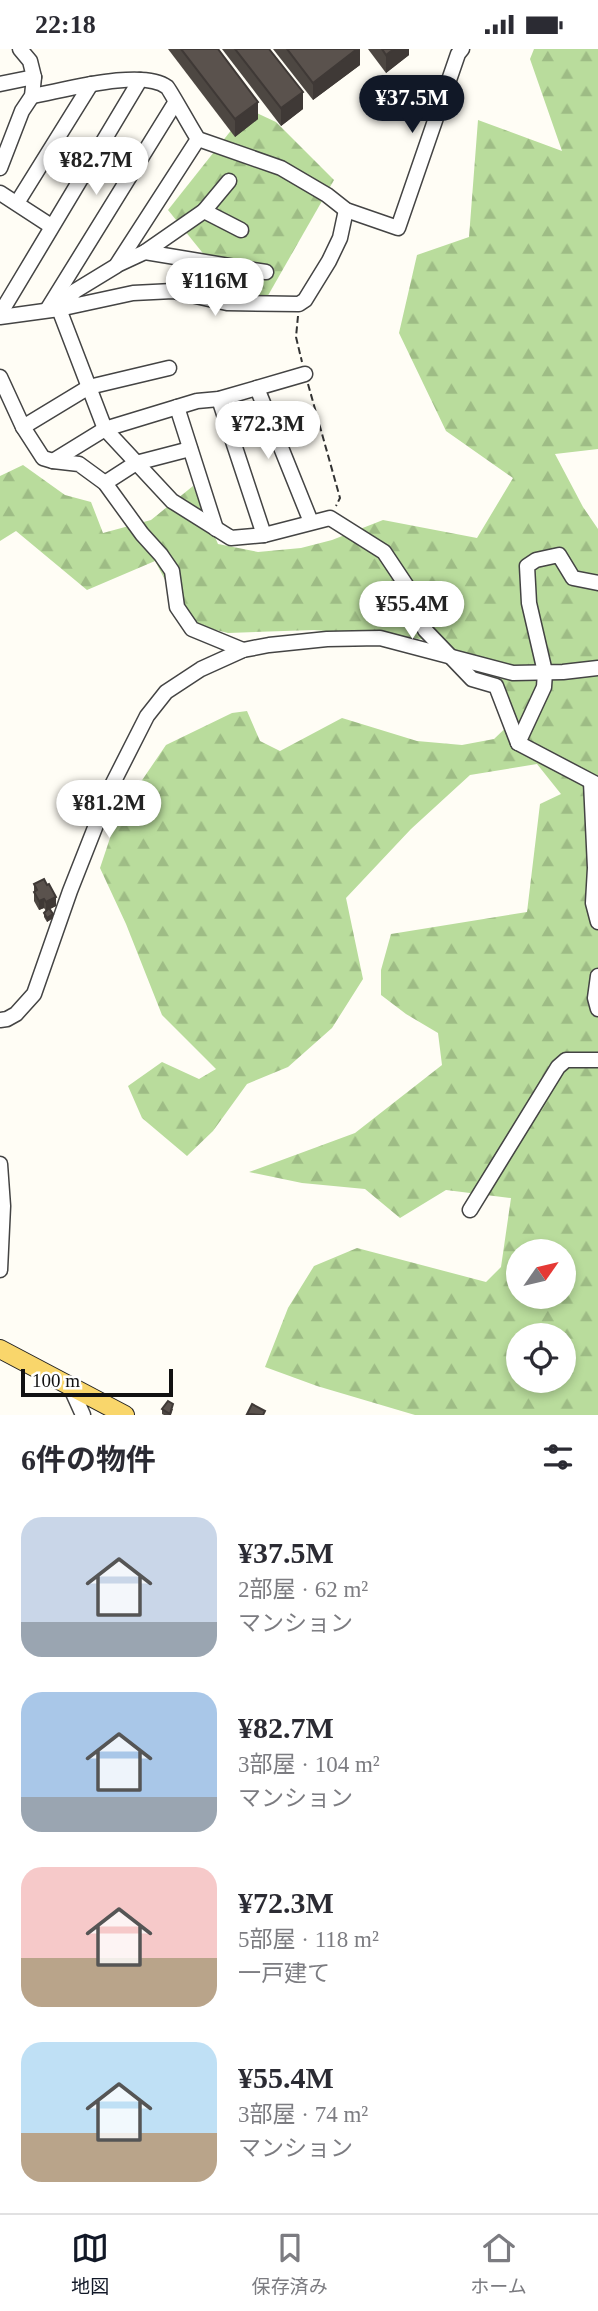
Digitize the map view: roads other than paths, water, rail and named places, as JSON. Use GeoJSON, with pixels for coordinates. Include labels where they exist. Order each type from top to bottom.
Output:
{"type":"FeatureCollection","features":[{"type":"Feature","properties":{"kind":"main road"},"geometry":{"type":"LineString","coordinates":[[0,1349],[125,1415]]}},
{"type":"Feature","properties":{"kind":"street"},"geometry":{"type":"LineString","coordinates":[[0,168],[22,111],[32,96],[34,77],[30,61],[20,49]]}},
{"type":"Feature","properties":{"kind":"street"},"geometry":{"type":"LineString","coordinates":[[32,96],[91,84],[140,80],[168,87],[198,139],[281,168],[327,195],[346,210],[398,228],[458,51]]}},
{"type":"Feature","properties":{"kind":"street"},"geometry":{"type":"LineString","coordinates":[[0,84],[34,77]]}},
{"type":"Feature","properties":{"kind":"street"},"geometry":{"type":"LineString","coordinates":[[0,315],[140,80]]}},
{"type":"Feature","properties":{"kind":"street"},"geometry":{"type":"LineString","coordinates":[[17,203],[91,84]]}},
{"type":"Feature","properties":{"kind":"street"},"geometry":{"type":"LineString","coordinates":[[53,309],[175,103]]}},
{"type":"Feature","properties":{"kind":"street"},"geometry":{"type":"LineString","coordinates":[[116,266],[198,139]]}},
{"type":"Feature","properties":{"kind":"street"},"geometry":{"type":"LineString","coordinates":[[53,309],[75,291],[145,252],[204,211],[229,181]]}},
{"type":"Feature","properties":{"kind":"street"},"geometry":{"type":"LineString","coordinates":[[0,193],[51,226]]}},
{"type":"Feature","properties":{"kind":"street"},"geometry":{"type":"LineString","coordinates":[[0,315],[53,309],[132,293],[173,291],[228,303],[299,304],[305,300],[329,261],[340,238],[346,210]]}},
{"type":"Feature","properties":{"kind":"street"},"geometry":{"type":"LineString","coordinates":[[204,211],[242,230]]}},
{"type":"Feature","properties":{"kind":"street"},"geometry":{"type":"LineString","coordinates":[[145,252],[266,272]]}},
{"type":"Feature","properties":{"kind":"street"},"geometry":{"type":"LineString","coordinates":[[53,309],[105,429],[172,502],[232,538],[264,535],[330,518],[384,552],[410,591],[425,630],[472,679],[496,686],[518,743],[594,784],[593,904],[598,922]]}},
{"type":"Feature","properties":{"kind":"street"},"geometry":{"type":"LineString","coordinates":[[23,427],[89,387],[169,368]]}},
{"type":"Feature","properties":{"kind":"street"},"geometry":{"type":"LineString","coordinates":[[53,461],[105,429],[197,401],[219,399],[305,374]]}},
{"type":"Feature","properties":{"kind":"street"},"geometry":{"type":"LineString","coordinates":[[0,377],[23,427],[43,457],[79,464],[105,483],[172,571],[177,607],[192,629],[243,650]]}},
{"type":"Feature","properties":{"kind":"street"},"geometry":{"type":"LineString","coordinates":[[257,388],[311,521]]}},
{"type":"Feature","properties":{"kind":"street"},"geometry":{"type":"LineString","coordinates":[[219,399],[264,535]]}},
{"type":"Feature","properties":{"kind":"street"},"geometry":{"type":"LineString","coordinates":[[177,407],[216,529]]}},
{"type":"Feature","properties":{"kind":"street"},"geometry":{"type":"LineString","coordinates":[[105,483],[136,463],[190,449]]}},
{"type":"Feature","properties":{"kind":"street"},"geometry":{"type":"LineString","coordinates":[[518,743],[544,687],[545,672],[529,603],[527,566],[536,560],[559,555],[573,578],[598,583]]}},
{"type":"Feature","properties":{"kind":"street"},"geometry":{"type":"LineString","coordinates":[[0,1020],[16,1014],[34,994],[70,891],[111,787],[147,716],[166,692],[201,669],[243,650],[269,645],[327,639],[380,638],[513,673],[598,668]]}},
{"type":"Feature","properties":{"kind":"street"},"geometry":{"type":"LineString","coordinates":[[598,976],[595,998],[598,1009]]}},
{"type":"Feature","properties":{"kind":"street"},"geometry":{"type":"LineString","coordinates":[[470,1210],[558,1067],[566,1061],[598,1060]]}},
{"type":"Feature","properties":{"kind":"street"},"geometry":{"type":"LineString","coordinates":[[0,1164],[3,1206],[0,1269]]}},
{"type":"Feature","properties":{"kind":"street"},"geometry":{"type":"LineString","coordinates":[[69,1384],[83,1415]]}}]}
